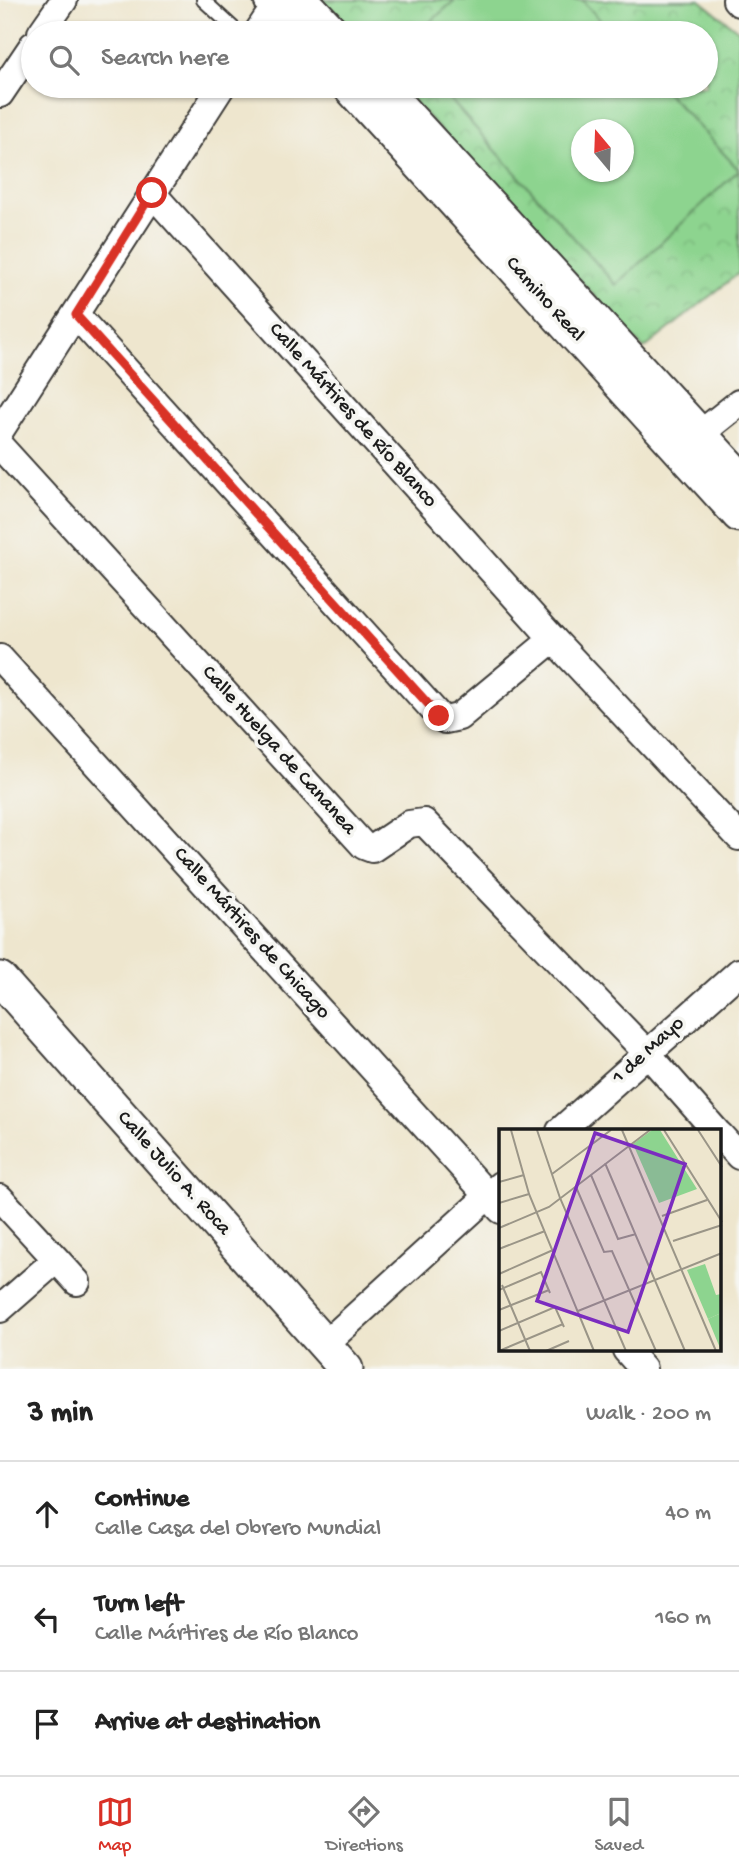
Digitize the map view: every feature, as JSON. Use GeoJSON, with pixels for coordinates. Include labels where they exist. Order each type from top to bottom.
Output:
{"type":"FeatureCollection","features":[{"type":"Feature","properties":{"kind":"street"},"geometry":{"type":"LineString","coordinates":[[49,21],[64,0]]}},
{"type":"Feature","properties":{"kind":"street"},"geometry":{"type":"LineString","coordinates":[[266,21],[282,1]]}},
{"type":"Feature","properties":{"kind":"street"},"geometry":{"type":"LineString","coordinates":[[282,1],[294,21]]}},
{"type":"Feature","properties":{"kind":"street"},"geometry":{"type":"LineString","coordinates":[[282,1],[314,21]]}},
{"type":"Feature","properties":{"kind":"street"},"geometry":{"type":"LineString","coordinates":[[0,93],[21,62]]}},
{"type":"Feature","properties":{"kind":"street"},"geometry":{"type":"LineString","coordinates":[[0,431],[214,98]]}},
{"type":"Feature","properties":{"kind":"street","name":"Camino Real"},"geometry":{"type":"LineString","coordinates":[[360,98],[739,515]]}},
{"type":"Feature","properties":{"kind":"street","name":"Camino Real"},"geometry":{"type":"LineString","coordinates":[[391,98],[739,477]]}},
{"type":"Feature","properties":{"kind":"street","name":"Calle Mártires de Río Blanco"},"geometry":{"type":"LineString","coordinates":[[152,193],[553,639],[739,837]]}},
{"type":"Feature","properties":{"kind":"street"},"geometry":{"type":"LineString","coordinates":[[76,315],[439,716],[445,720],[459,717],[553,639]]}},
{"type":"Feature","properties":{"kind":"street"},"geometry":{"type":"LineString","coordinates":[[700,434],[739,403]]}},
{"type":"Feature","properties":{"kind":"street","name":"Calle Huelga de Cananea"},"geometry":{"type":"LineString","coordinates":[[0,446],[364,846],[372,849],[409,824],[424,822],[647,1054],[714,1129]]}},
{"type":"Feature","properties":{"kind":"street","name":"Calle Mártires de Chicago"},"geometry":{"type":"LineString","coordinates":[[0,658],[497,1196]]}},
{"type":"Feature","properties":{"kind":"street","name":"1 de Mayo"},"geometry":{"type":"LineString","coordinates":[[562,1129],[739,972]]}},
{"type":"Feature","properties":{"kind":"street","name":"Calle Julio A. Roca"},"geometry":{"type":"LineString","coordinates":[[0,979],[335,1357]]}},
{"type":"Feature","properties":{"kind":"street","name":"Calle Huelga de Cananea"},"geometry":{"type":"LineString","coordinates":[[722,1137],[739,1156]]}},
{"type":"Feature","properties":{"kind":"street"},"geometry":{"type":"LineString","coordinates":[[335,1357],[497,1196]]}},
{"type":"Feature","properties":{"kind":"street"},"geometry":{"type":"LineString","coordinates":[[0,1198],[77,1282]]}},
{"type":"Feature","properties":{"kind":"street"},"geometry":{"type":"LineString","coordinates":[[0,1309],[56,1260]]}},
{"type":"Feature","properties":{"kind":"street"},"geometry":{"type":"LineString","coordinates":[[628,1352],[643,1369]]}},
{"type":"Feature","properties":{"kind":"lane"},"geometry":{"type":"LineString","coordinates":[[203,0],[227,21]]}},
{"type":"Feature","properties":{"kind":"green space"},"geometry":{"type":"Polygon","coordinates":[[[320,0],[700,0],[739,31],[739,273],[644,349],[410,98],[718,98],[718,21],[339,21],[320,0]]]}},
{"type":"Feature","properties":{"kind":"green space"},"geometry":{"type":"Polygon","coordinates":[[[455,0],[582,0],[601,21],[431,21],[455,0]]]}},
{"type":"Feature","properties":{"kind":"green space"},"geometry":{"type":"Polygon","coordinates":[[[449,98],[672,98],[739,170],[616,285],[449,98]]]}},
{"type":"Feature","properties":{"kind":"route"},"geometry":{"type":"LineString","coordinates":[[152,193],[76,315],[439,716]]}}]}
